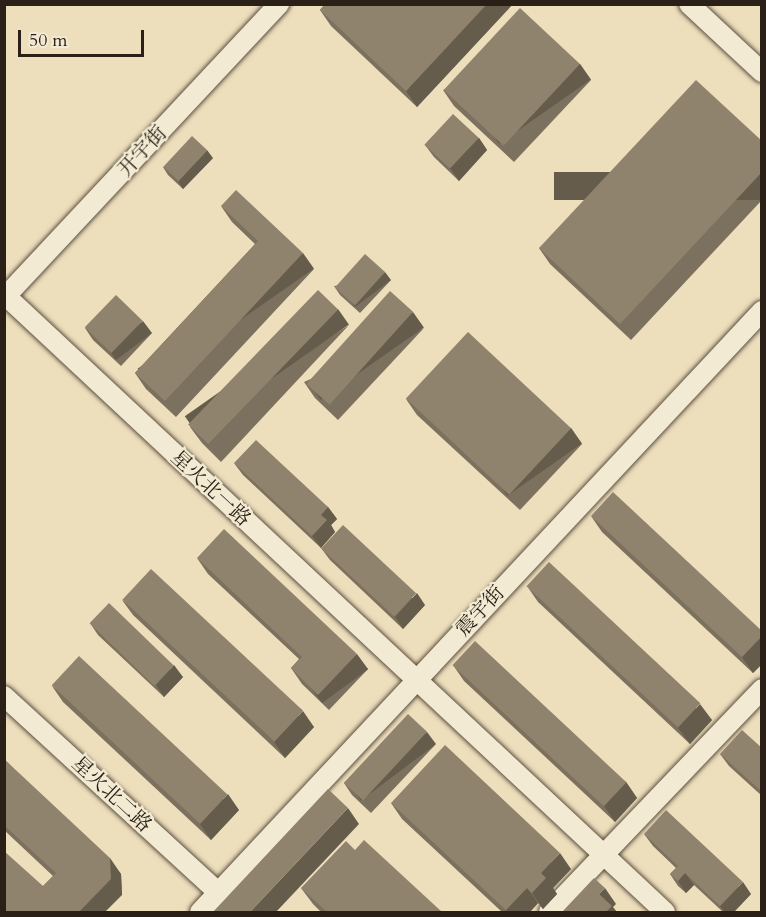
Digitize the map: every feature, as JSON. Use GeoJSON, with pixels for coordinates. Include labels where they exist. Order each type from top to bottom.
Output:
{"type":"FeatureCollection","features":[{"type":"Feature","properties":{"kind":"street","name":"开宇街"},"geometry":{"type":"LineString","coordinates":[[5,297],[279,4]]}},
{"type":"Feature","properties":{"kind":"street"},"geometry":{"type":"LineString","coordinates":[[689,4],[762,72]]}},
{"type":"Feature","properties":{"kind":"street","name":"星火北一路"},"geometry":{"type":"LineString","coordinates":[[5,297],[665,912]]}},
{"type":"Feature","properties":{"kind":"street","name":"震宇街"},"geometry":{"type":"LineString","coordinates":[[200,912],[762,311]]}},
{"type":"Feature","properties":{"kind":"street"},"geometry":{"type":"LineString","coordinates":[[549,912],[762,689]]}},
{"type":"Feature","properties":{"kind":"street","name":"星火北二路"},"geometry":{"type":"LineString","coordinates":[[4,696],[219,893]]}},
{"type":"Feature","properties":{"kind":"building"},"geometry":{"type":"Polygon","coordinates":[[[325,4],[487,4],[406,91],[320,10],[325,4]]]}},
{"type":"Feature","properties":{"kind":"building"},"geometry":{"type":"Polygon","coordinates":[[[520,8],[580,64],[504,146],[444,90],[520,8]]]}},
{"type":"Feature","properties":{"kind":"building"},"geometry":{"type":"Polygon","coordinates":[[[696,80],[762,141],[762,172],[620,324],[539,248],[696,80]]]}},
{"type":"Feature","properties":{"kind":"building"},"geometry":{"type":"Polygon","coordinates":[[[453,114],[479,138],[450,169],[424,145],[453,114]]]}},
{"type":"Feature","properties":{"kind":"building"},"geometry":{"type":"Polygon","coordinates":[[[192,136],[207,150],[179,181],[163,167],[192,136]]]}},
{"type":"Feature","properties":{"kind":"building"},"geometry":{"type":"Polygon","coordinates":[[[236,190],[303,253],[165,401],[135,373],[258,241],[221,206],[236,190]]]}},
{"type":"Feature","properties":{"kind":"building"},"geometry":{"type":"Polygon","coordinates":[[[365,254],[385,272],[355,306],[335,287],[365,254]]]}},
{"type":"Feature","properties":{"kind":"building"},"geometry":{"type":"Polygon","coordinates":[[[318,290],[338,309],[208,444],[188,425],[318,290]]]}},
{"type":"Feature","properties":{"kind":"building"},"geometry":{"type":"Polygon","coordinates":[[[390,291],[413,312],[329,405],[306,384],[390,291]]]}},
{"type":"Feature","properties":{"kind":"building"},"geometry":{"type":"Polygon","coordinates":[[[116,295],[143,321],[111,353],[85,327],[116,295]]]}},
{"type":"Feature","properties":{"kind":"building"},"geometry":{"type":"Polygon","coordinates":[[[468,332],[571,428],[509,495],[406,399],[468,332]]]}},
{"type":"Feature","properties":{"kind":"building"},"geometry":{"type":"Polygon","coordinates":[[[256,440],[328,507],[321,515],[327,520],[312,536],[234,463],[256,440]]]}},
{"type":"Feature","properties":{"kind":"building"},"geometry":{"type":"Polygon","coordinates":[[[613,492],[762,631],[762,636],[742,657],[591,516],[613,492]]]}},
{"type":"Feature","properties":{"kind":"building"},"geometry":{"type":"Polygon","coordinates":[[[343,525],[416,593],[394,617],[321,548],[343,525]]]}},
{"type":"Feature","properties":{"kind":"building"},"geometry":{"type":"Polygon","coordinates":[[[224,529],[357,654],[318,695],[291,668],[302,657],[197,558],[224,529]]]}},
{"type":"Feature","properties":{"kind":"building"},"geometry":{"type":"Polygon","coordinates":[[[549,562],[700,703],[678,727],[526,586],[549,562]]]}},
{"type":"Feature","properties":{"kind":"building"},"geometry":{"type":"Polygon","coordinates":[[[151,569],[303,711],[274,742],[122,600],[151,569]]]}},
{"type":"Feature","properties":{"kind":"building"},"geometry":{"type":"Polygon","coordinates":[[[109,603],[174,666],[154,686],[90,623],[109,603]]]}},
{"type":"Feature","properties":{"kind":"building"},"geometry":{"type":"Polygon","coordinates":[[[475,641],[626,782],[604,806],[452,665],[475,641]]]}},
{"type":"Feature","properties":{"kind":"building"},"geometry":{"type":"Polygon","coordinates":[[[79,656],[227,794],[200,824],[52,685],[79,656]]]}},
{"type":"Feature","properties":{"kind":"building"},"geometry":{"type":"Polygon","coordinates":[[[408,714],[427,732],[363,800],[344,783],[408,714]]]}},
{"type":"Feature","properties":{"kind":"building"},"geometry":{"type":"Polygon","coordinates":[[[742,730],[762,748],[762,792],[720,754],[742,730]]]}},
{"type":"Feature","properties":{"kind":"building"},"geometry":{"type":"Polygon","coordinates":[[[445,745],[560,853],[541,873],[546,878],[532,893],[527,888],[506,910],[391,803],[445,745]]]}},
{"type":"Feature","properties":{"kind":"building"},"geometry":{"type":"Polygon","coordinates":[[[4,759],[110,858],[111,879],[79,912],[4,912],[4,851],[43,886],[56,873],[4,825],[4,759]]]}},
{"type":"Feature","properties":{"kind":"building"},"geometry":{"type":"Polygon","coordinates":[[[328,789],[348,808],[250,912],[213,912],[328,789]]]}},
{"type":"Feature","properties":{"kind":"building"},"geometry":{"type":"Polygon","coordinates":[[[666,810],[743,882],[720,906],[685,873],[678,881],[670,874],[678,866],[644,834],[666,810]]]}},
{"type":"Feature","properties":{"kind":"building"},"geometry":{"type":"Polygon","coordinates":[[[364,840],[442,912],[327,912],[301,888],[346,841],[355,850],[364,840]]]}},
{"type":"Feature","properties":{"kind":"building"},"geometry":{"type":"Polygon","coordinates":[[[594,878],[605,888],[599,894],[612,906],[606,912],[562,912],[594,878]]]}}]}
